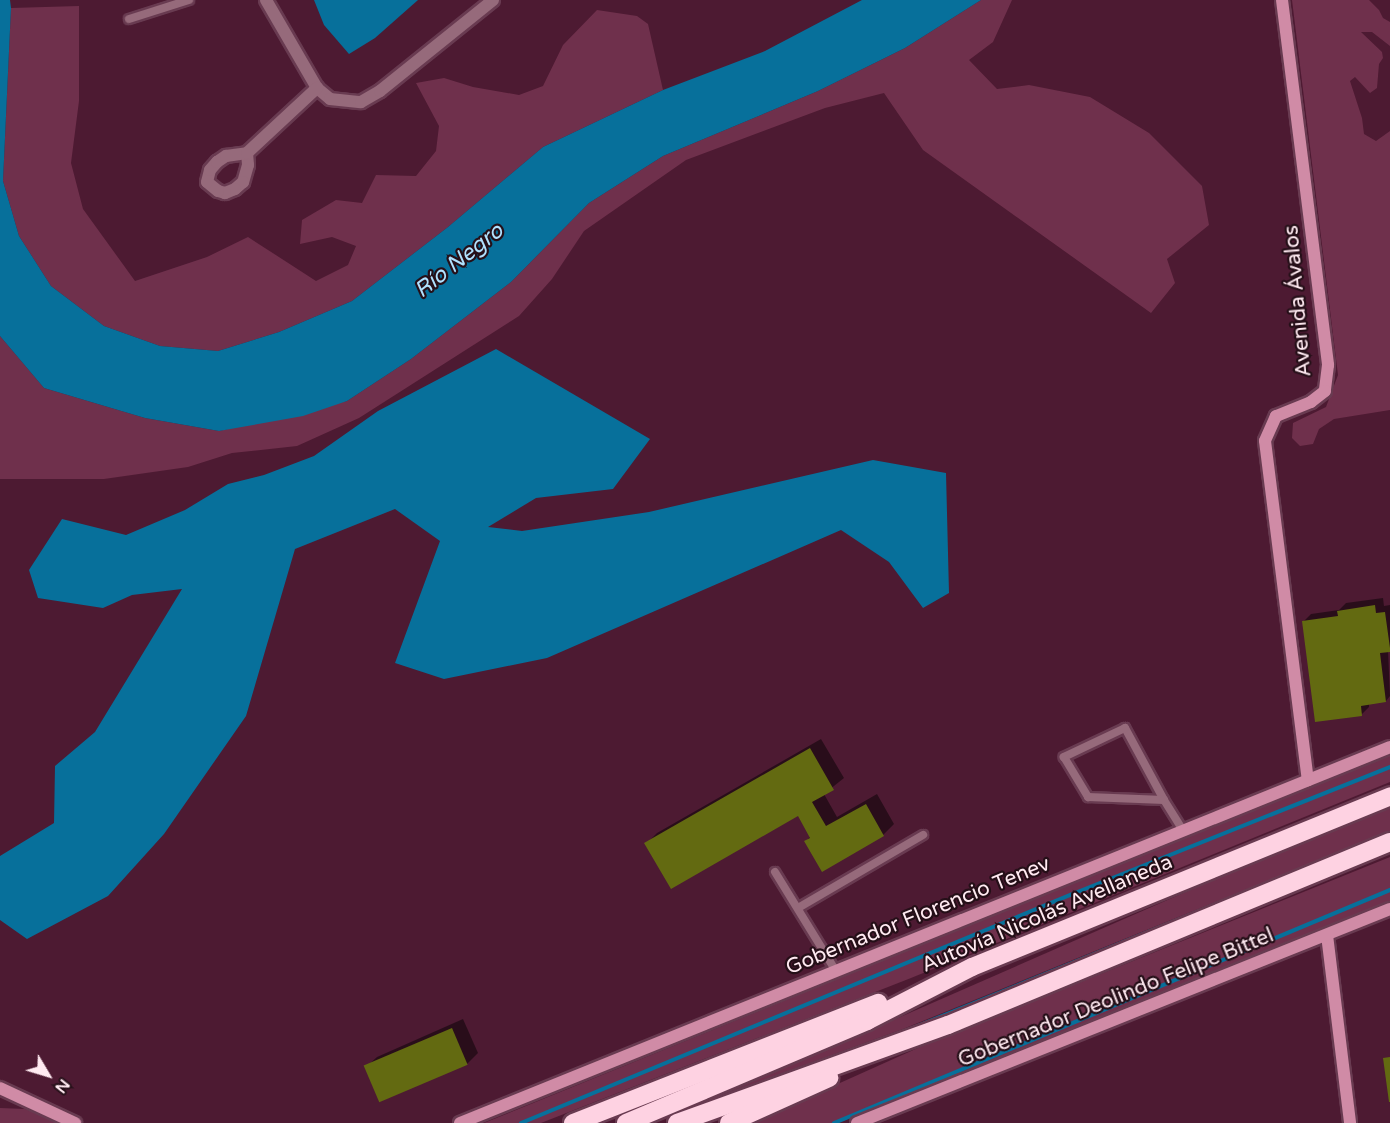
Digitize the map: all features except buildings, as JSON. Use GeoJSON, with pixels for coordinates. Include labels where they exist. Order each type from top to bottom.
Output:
{"type":"FeatureCollection","features":[{"type":"Feature","properties":{"kind":"highway","name":"Autovía Nicolás Avellaneda"},"geometry":{"type":"LineString","coordinates":[[626,1123],[867,1021],[972,967],[1390,796]]}},
{"type":"Feature","properties":{"kind":"highway"},"geometry":{"type":"LineString","coordinates":[[729,1123],[948,1025],[1390,842]]}},
{"type":"Feature","properties":{"kind":"highway"},"geometry":{"type":"LineString","coordinates":[[573,1123],[972,967]]}},
{"type":"Feature","properties":{"kind":"highway"},"geometry":{"type":"LineString","coordinates":[[677,1123],[948,1025]]}},
{"type":"Feature","properties":{"kind":"street"},"geometry":{"type":"LineString","coordinates":[[266,0],[317,88],[330,99],[361,102],[380,91],[493,0]]}},
{"type":"Feature","properties":{"kind":"street","name":"Avenida Ávalos"},"geometry":{"type":"LineString","coordinates":[[1282,0],[1328,365],[1325,391],[1311,402],[1276,416],[1265,441],[1308,780]]}},
{"type":"Feature","properties":{"kind":"street"},"geometry":{"type":"LineString","coordinates":[[247,153],[317,88]]}},
{"type":"Feature","properties":{"kind":"street","name":"Gobernador Florencio Tenev"},"geometry":{"type":"LineString","coordinates":[[460,1123],[1182,829],[1390,747]]}},
{"type":"Feature","properties":{"kind":"street","name":"Gobernador Deolindo Felipe Bittel"},"geometry":{"type":"LineString","coordinates":[[857,1123],[1390,909]]}},
{"type":"Feature","properties":{"kind":"street"},"geometry":{"type":"LineString","coordinates":[[1327,935],[1350,1123]]}},
{"type":"Feature","properties":{"kind":"street"},"geometry":{"type":"LineString","coordinates":[[0,1088],[75,1123]]}},
{"type":"Feature","properties":{"kind":"street"},"geometry":{"type":"LineString","coordinates":[[0,1102],[22,1100]]}},
{"type":"Feature","properties":{"kind":"lane"},"geometry":{"type":"LineString","coordinates":[[129,19],[189,0]]}},
{"type":"Feature","properties":{"kind":"lane"},"geometry":{"type":"LineString","coordinates":[[1164,800],[1088,797],[1064,757],[1125,728],[1182,829]]}},
{"type":"Feature","properties":{"kind":"lane"},"geometry":{"type":"LineString","coordinates":[[798,908],[923,835]]}},
{"type":"Feature","properties":{"kind":"lane"},"geometry":{"type":"LineString","coordinates":[[775,872],[836,971]]}},
{"type":"Feature","properties":{"kind":"shaded area"},"geometry":{"type":"Polygon","coordinates":[[[981,0],[1012,0],[993,42],[969,60],[997,89],[1029,85],[1090,97],[1149,133],[1202,186],[1209,225],[1167,259],[1175,283],[1151,313],[923,150],[884,93],[825,108],[686,160],[584,231],[552,279],[519,316],[359,418],[297,446],[232,453],[188,467],[104,479],[0,479],[0,336],[44,388],[145,418],[219,431],[347,401],[411,359],[511,282],[589,203],[663,156],[818,91],[905,48],[981,0]]]}},
{"type":"Feature","properties":{"kind":"shaded area"},"geometry":{"type":"Polygon","coordinates":[[[1292,0],[1369,0],[1383,18],[1390,22],[1390,46],[1372,32],[1361,32],[1382,52],[1383,58],[1379,64],[1377,88],[1370,93],[1355,77],[1350,81],[1362,118],[1364,134],[1376,141],[1390,131],[1390,410],[1334,419],[1319,429],[1313,444],[1300,446],[1292,438],[1293,423],[1326,407],[1338,375],[1292,0]]]}},
{"type":"Feature","properties":{"kind":"shaded area"},"geometry":{"type":"Polygon","coordinates":[[[79,6],[79,101],[71,163],[83,209],[135,281],[207,257],[248,237],[316,281],[348,265],[356,246],[332,237],[300,244],[302,220],[336,200],[362,203],[376,175],[416,176],[436,151],[439,126],[416,83],[444,78],[473,87],[519,95],[543,86],[563,45],[597,10],[637,16],[648,24],[663,90],[543,147],[448,227],[352,301],[279,332],[218,351],[160,346],[104,326],[51,286],[19,236],[3,181],[11,8],[79,6]]]}},
{"type":"Feature","properties":{"kind":"shaded area"},"geometry":{"type":"Polygon","coordinates":[[[1390,754],[1390,782],[911,978],[541,1123],[484,1123],[1390,754]]]}},
{"type":"Feature","properties":{"kind":"shaded area"},"geometry":{"type":"Polygon","coordinates":[[[1390,806],[1390,831],[903,1029],[722,1095],[1252,863],[1390,806]]]}},
{"type":"Feature","properties":{"kind":"shaded area"},"geometry":{"type":"Polygon","coordinates":[[[1390,857],[1390,901],[838,1123],[751,1123],[920,1047],[1390,857]]]}},
{"type":"Feature","properties":{"kind":"shaded area"},"geometry":{"type":"Polygon","coordinates":[[[0,1108],[25,1109],[63,1123],[0,1123],[0,1108]]]}},
{"type":"Feature","properties":{"kind":"water","name":"Río Negro"},"geometry":{"type":"Polygon","coordinates":[[[0,0],[10,0],[11,8],[3,181],[19,236],[51,286],[104,326],[160,346],[218,351],[279,332],[352,301],[448,227],[543,147],[663,90],[765,51],[862,0],[981,0],[905,48],[818,91],[663,156],[589,203],[511,282],[411,359],[347,401],[303,416],[219,431],[145,418],[44,388],[0,336],[0,0]]]}},
{"type":"Feature","properties":{"kind":"water"},"geometry":{"type":"Polygon","coordinates":[[[314,0],[418,0],[375,38],[349,54],[324,25],[314,0]]]}},
{"type":"Feature","properties":{"kind":"water"},"geometry":{"type":"Polygon","coordinates":[[[496,349],[650,439],[613,489],[536,498],[488,527],[522,531],[649,512],[873,460],[946,473],[949,593],[923,608],[889,562],[841,530],[547,658],[444,679],[395,663],[440,541],[395,509],[295,549],[246,716],[164,834],[108,896],[27,939],[0,920],[0,856],[54,823],[55,766],[95,732],[182,589],[132,595],[103,608],[38,598],[29,570],[62,519],[126,535],[185,510],[228,484],[264,475],[314,456],[378,411],[496,349]]]}},
{"type":"Feature","properties":{"kind":"waterway"},"geometry":{"type":"LineString","coordinates":[[521,1123],[1075,893],[1390,767]]}},
{"type":"Feature","properties":{"kind":"waterway"},"geometry":{"type":"LineString","coordinates":[[903,1032],[1326,859]]}},
{"type":"Feature","properties":{"kind":"waterway"},"geometry":{"type":"LineString","coordinates":[[834,1123],[1390,890]]}}]}
